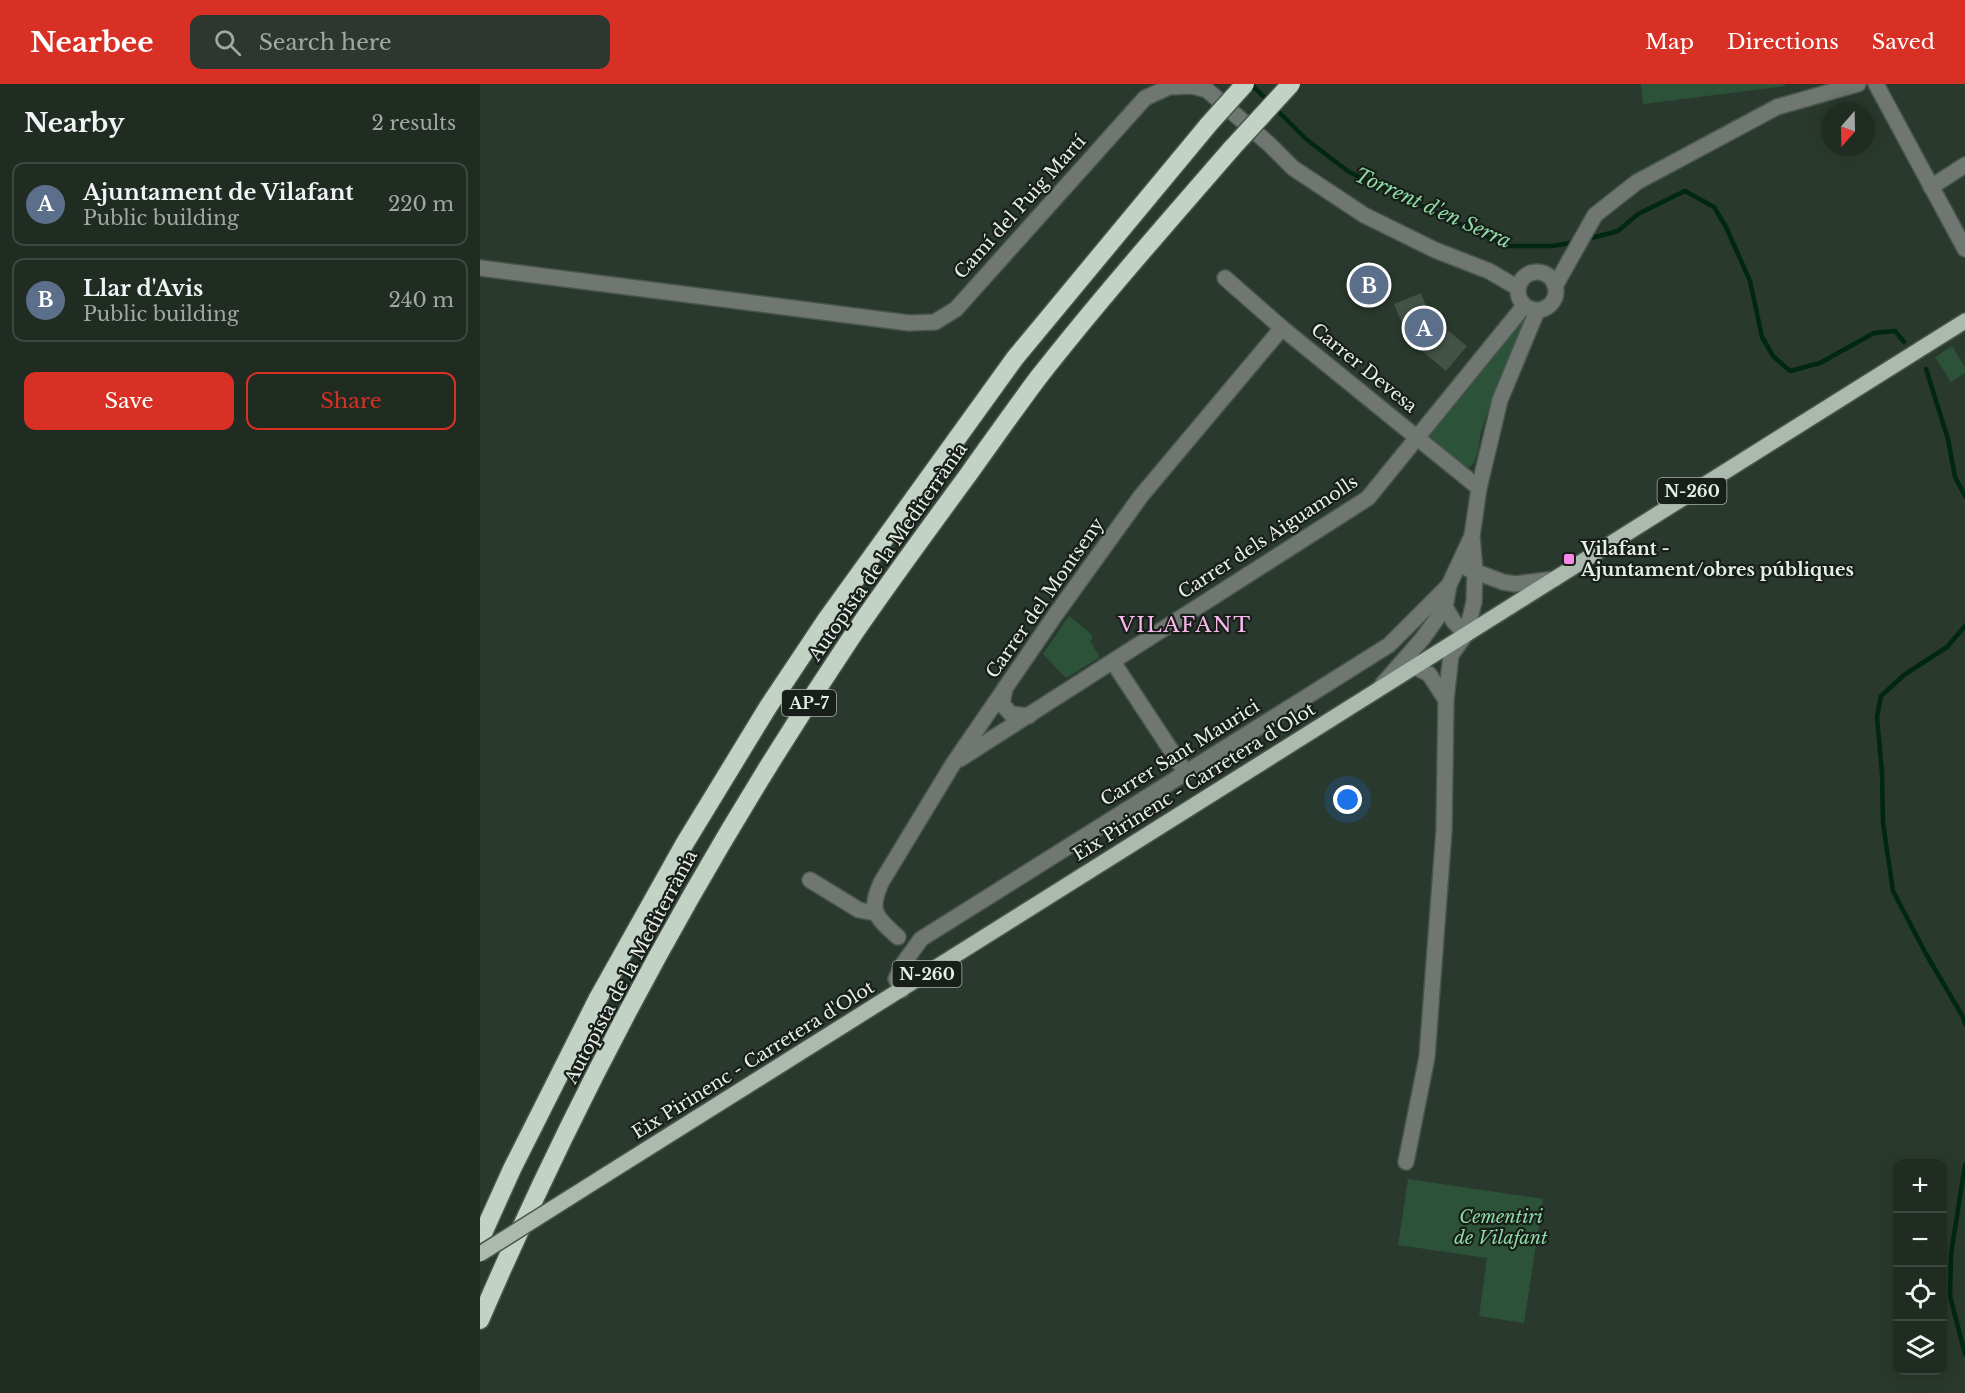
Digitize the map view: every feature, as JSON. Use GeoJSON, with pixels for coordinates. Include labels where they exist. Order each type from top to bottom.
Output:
{"type":"FeatureCollection","features":[{"type":"Feature","properties":{"kind":"highway","name":"Autopista de la Mediterrània"},"geometry":{"type":"LineString","coordinates":[[480,1240],[512,1169],[597,1000],[685,843],[768,707],[826,620],[1015,358],[1209,124],[1245,84]]}},
{"type":"Feature","properties":{"kind":"highway","name":"Autopista de la Mediterrània"},"geometry":{"type":"LineString","coordinates":[[480,1320],[543,1179],[627,1015],[714,856],[802,713],[854,634],[1038,379],[1137,257],[1291,84]]}},
{"type":"Feature","properties":{"kind":"main road","name":"Eix Pirinenc - Carretera d'Olot"},"geometry":{"type":"LineString","coordinates":[[480,1254],[1379,689],[1423,667],[1466,634],[1965,321]]}},
{"type":"Feature","properties":{"kind":"street"},"geometry":{"type":"LineString","coordinates":[[1531,308],[1551,305],[1555,298],[1556,286],[1595,215],[1637,182],[1777,107],[1858,84]]}},
{"type":"Feature","properties":{"kind":"street"},"geometry":{"type":"LineString","coordinates":[[1876,84],[1965,249]]}},
{"type":"Feature","properties":{"kind":"street","name":"Camí del Puig Martí"},"geometry":{"type":"LineString","coordinates":[[480,268],[909,323],[935,322],[956,309],[1145,98],[1169,87],[1192,86],[1207,90],[1293,168],[1364,215],[1435,250],[1489,271],[1518,288]]}},
{"type":"Feature","properties":{"kind":"street"},"geometry":{"type":"LineString","coordinates":[[1931,187],[1965,165]]}},
{"type":"Feature","properties":{"kind":"street"},"geometry":{"type":"LineString","coordinates":[[1531,308],[1518,295],[1520,282],[1526,276],[1540,272],[1548,276],[1556,286]]}},
{"type":"Feature","properties":{"kind":"street","name":"Carrer Devesa"},"geometry":{"type":"LineString","coordinates":[[1225,278],[1282,328],[1479,488]]}},
{"type":"Feature","properties":{"kind":"street"},"geometry":{"type":"LineString","coordinates":[[1406,1162],[1427,1057],[1444,830],[1446,700],[1451,655],[1466,634],[1474,602],[1475,571],[1472,536],[1479,488],[1500,400],[1531,308]]}},
{"type":"Feature","properties":{"kind":"street","name":"Carrer dels Aiguamolls"},"geometry":{"type":"LineString","coordinates":[[953,764],[1368,498],[1531,308]]}},
{"type":"Feature","properties":{"kind":"street","name":"Carrer del Montseny"},"geometry":{"type":"LineString","coordinates":[[875,913],[874,898],[882,881],[953,764],[1005,688],[1141,496],[1282,328]]}},
{"type":"Feature","properties":{"kind":"street"},"geometry":{"type":"LineString","coordinates":[[1379,689],[1423,638],[1445,607],[1449,585],[1472,536]]}},
{"type":"Feature","properties":{"kind":"street"},"geometry":{"type":"LineString","coordinates":[[1457,572],[1468,569],[1515,584],[1555,579]]}},
{"type":"Feature","properties":{"kind":"street","name":"Carrer Sant Maurici"},"geometry":{"type":"LineString","coordinates":[[921,939],[1389,645],[1449,585]]}},
{"type":"Feature","properties":{"kind":"street"},"geometry":{"type":"LineString","coordinates":[[1445,607],[1454,622],[1466,634]]}},
{"type":"Feature","properties":{"kind":"street"},"geometry":{"type":"LineString","coordinates":[[1423,638],[1423,667],[1446,700]]}},
{"type":"Feature","properties":{"kind":"street"},"geometry":{"type":"LineString","coordinates":[[1113,662],[1186,773]]}},
{"type":"Feature","properties":{"kind":"street"},"geometry":{"type":"LineString","coordinates":[[1005,688],[1002,704],[1011,714],[1029,716]]}},
{"type":"Feature","properties":{"kind":"street"},"geometry":{"type":"LineString","coordinates":[[810,880],[859,910],[875,913],[883,925],[898,937],[921,939]]}},
{"type":"Feature","properties":{"kind":"street"},"geometry":{"type":"LineString","coordinates":[[898,937],[903,964]]}},
{"type":"Feature","properties":{"kind":"street"},"geometry":{"type":"LineString","coordinates":[[902,990],[896,978],[921,939]]}},
{"type":"Feature","properties":{"kind":"green space"},"geometry":{"type":"Polygon","coordinates":[[[1641,84],[1785,84],[1785,86],[1643,104],[1641,84]]]}},
{"type":"Feature","properties":{"kind":"green space"},"geometry":{"type":"Polygon","coordinates":[[[1522,319],[1526,319],[1487,414],[1476,459],[1470,467],[1466,467],[1428,435],[1522,319]]]}},
{"type":"Feature","properties":{"kind":"green space"},"geometry":{"type":"Polygon","coordinates":[[[1952,346],[1965,367],[1965,373],[1951,382],[1935,357],[1952,346]]]}},
{"type":"Feature","properties":{"kind":"green space"},"geometry":{"type":"Polygon","coordinates":[[[1069,616],[1091,634],[1093,638],[1090,641],[1100,657],[1066,678],[1043,654],[1069,616]]]}},
{"type":"Feature","properties":{"kind":"green space","name":"Cementiri de Vilafant"},"geometry":{"type":"Polygon","coordinates":[[[1408,1179],[1543,1199],[1524,1323],[1479,1316],[1487,1258],[1398,1245],[1408,1179]]]}},
{"type":"Feature","properties":{"kind":"building"},"geometry":{"type":"Polygon","coordinates":[[[1367,266],[1388,283],[1372,303],[1351,286],[1367,266]]]}},
{"type":"Feature","properties":{"kind":"building"},"geometry":{"type":"Polygon","coordinates":[[[1421,293],[1430,316],[1467,346],[1446,371],[1409,340],[1394,304],[1421,293]]]}},
{"type":"Feature","properties":{"kind":"waterway","name":"Torrent d'en Serra"},"geometry":{"type":"LineString","coordinates":[[1251,84],[1268,101]]}},
{"type":"Feature","properties":{"kind":"waterway","name":"Torrent d'en Serra"},"geometry":{"type":"LineString","coordinates":[[1274,107],[1306,139],[1349,172],[1508,246],[1552,246],[1576,242]]}},
{"type":"Feature","properties":{"kind":"waterway","name":"Torrent d'en Serra"},"geometry":{"type":"LineString","coordinates":[[1584,240],[1618,231],[1638,214],[1685,191],[1714,207],[1726,227],[1750,281],[1762,337],[1773,356],[1790,371],[1820,363],[1874,333],[1895,331],[1904,342]]}},
{"type":"Feature","properties":{"kind":"waterway","name":"Torrent d'en Serra"},"geometry":{"type":"LineString","coordinates":[[1926,369],[1948,439],[1955,477],[1965,496]]}},
{"type":"Feature","properties":{"kind":"waterway","name":"Torrent d'en Serra"},"geometry":{"type":"LineString","coordinates":[[1965,626],[1947,647],[1904,675],[1881,696],[1877,717],[1882,773],[1883,823],[1893,891],[1965,1024]]}},
{"type":"Feature","properties":{"kind":"waterway","name":"Torrent d'en Serra"},"geometry":{"type":"LineString","coordinates":[[1965,1165],[1951,1254],[1950,1296],[1965,1354]]}},
{"type":"Feature","properties":{"kind":"place","name":"Llar d'Avis"},"geometry":{"type":"Point","coordinates":[1369,285]}},
{"type":"Feature","properties":{"kind":"place","name":"Ajuntament de Vilafant"},"geometry":{"type":"Point","coordinates":[1424,328]}},
{"type":"Feature","properties":{"kind":"place","name":"Vilafant - Ajuntament/obres públiques"},"geometry":{"type":"Point","coordinates":[1569,559]}},
{"type":"Feature","properties":{"kind":"district","name":"VILAFANT"},"geometry":{"type":"Point","coordinates":[1185,625]}}]}
